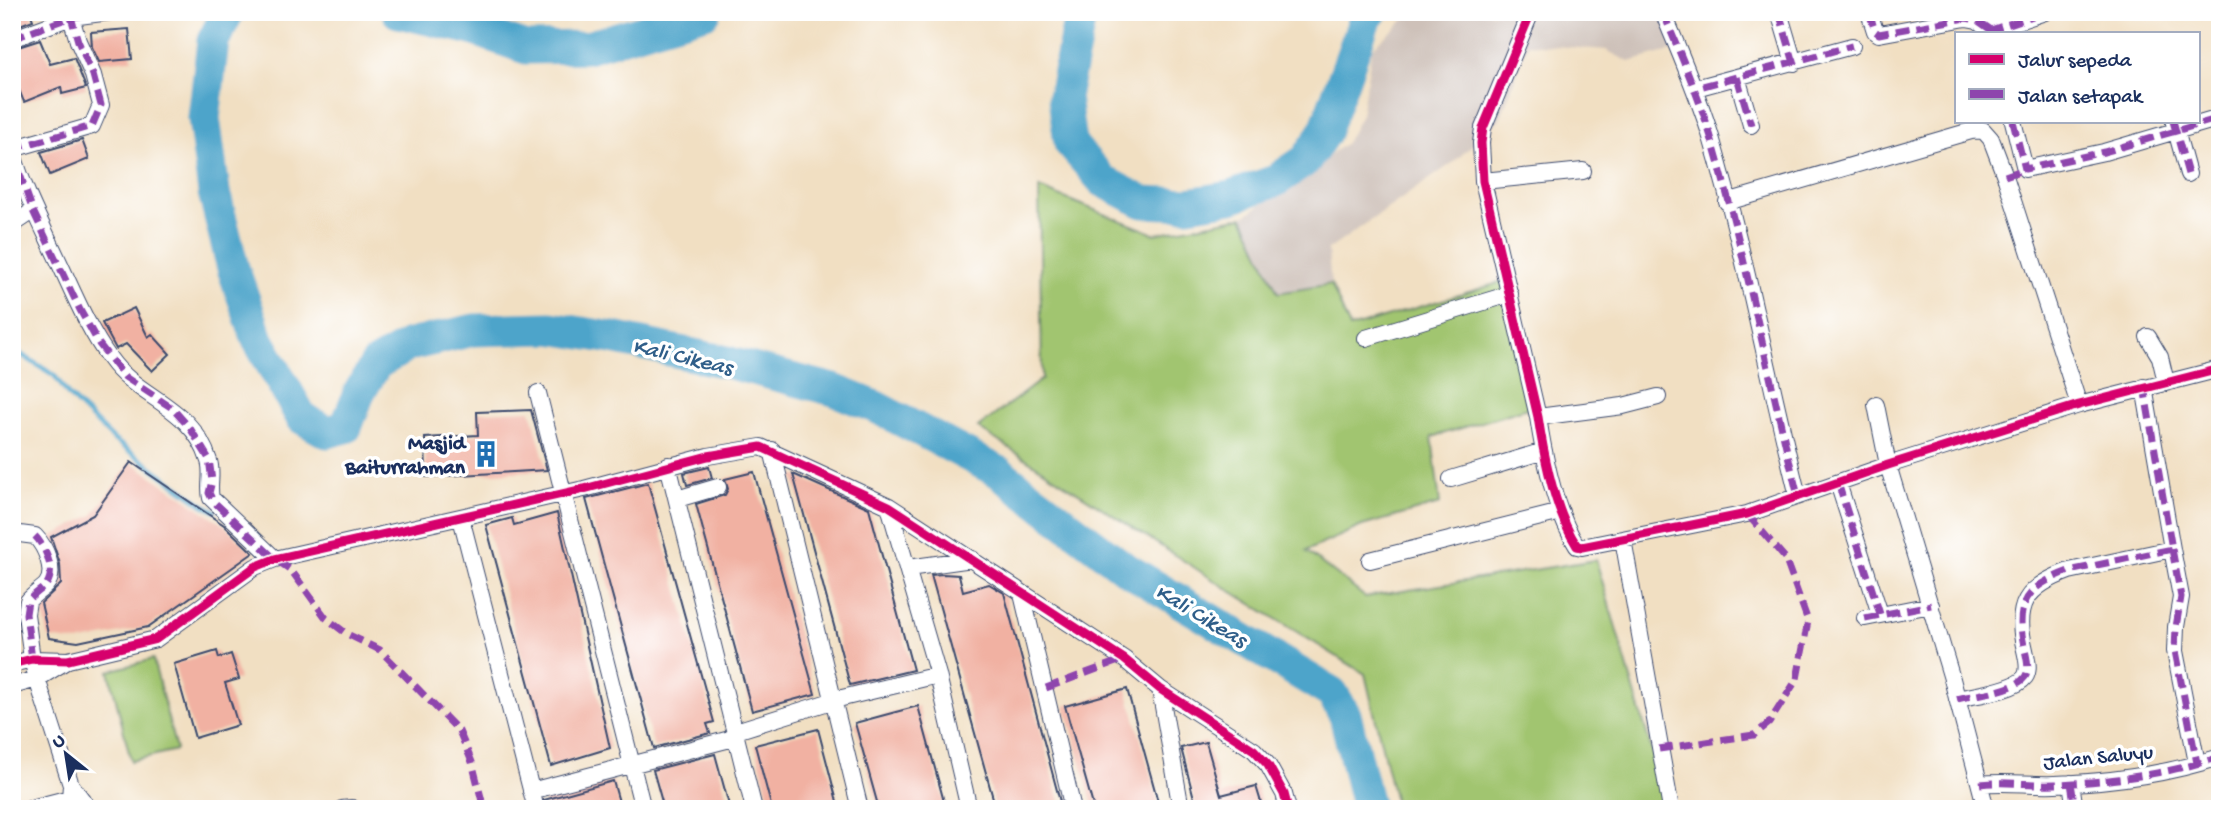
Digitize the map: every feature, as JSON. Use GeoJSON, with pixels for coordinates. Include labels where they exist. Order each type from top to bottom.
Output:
{"type":"FeatureCollection","features":[{"type":"Feature","properties":{"kind":"street"},"geometry":{"type":"LineString","coordinates":[[12,38],[71,17],[110,12]]}},
{"type":"Feature","properties":{"kind":"street"},"geometry":{"type":"LineString","coordinates":[[1531,12],[1483,128],[1483,181],[1544,451],[1561,512],[1577,546],[1747,514],[1888,465],[2079,405],[2220,369]]}},
{"type":"Feature","properties":{"kind":"street"},"geometry":{"type":"LineString","coordinates":[[1663,12],[1691,77],[1711,138],[1798,496]]}},
{"type":"Feature","properties":{"kind":"street"},"geometry":{"type":"LineString","coordinates":[[1779,12],[1794,62]]}},
{"type":"Feature","properties":{"kind":"street"},"geometry":{"type":"LineString","coordinates":[[1869,12],[1875,32],[1880,34],[1966,18],[1977,20],[1992,32],[2045,12]]}},
{"type":"Feature","properties":{"kind":"street"},"geometry":{"type":"LineString","coordinates":[[71,17],[93,75],[101,106],[92,126],[12,150],[33,211],[80,310],[112,362],[125,377],[172,408],[190,428],[208,459],[212,481],[211,498],[275,559]]}},
{"type":"Feature","properties":{"kind":"street"},"geometry":{"type":"LineString","coordinates":[[1703,86],[1852,46]]}},
{"type":"Feature","properties":{"kind":"street"},"geometry":{"type":"LineString","coordinates":[[1737,77],[1751,125]]}},
{"type":"Feature","properties":{"kind":"street"},"geometry":{"type":"LineString","coordinates":[[2200,121],[2220,118]]}},
{"type":"Feature","properties":{"kind":"street"},"geometry":{"type":"LineString","coordinates":[[2014,122],[2025,169]]}},
{"type":"Feature","properties":{"kind":"street"},"geometry":{"type":"LineString","coordinates":[[2005,176],[2104,152],[2174,126],[2197,122]]}},
{"type":"Feature","properties":{"kind":"street"},"geometry":{"type":"LineString","coordinates":[[2174,126],[2188,173]]}},
{"type":"Feature","properties":{"kind":"street"},"geometry":{"type":"LineString","coordinates":[[1727,202],[1979,130],[1988,134],[2005,176],[2079,405]]}},
{"type":"Feature","properties":{"kind":"street"},"geometry":{"type":"LineString","coordinates":[[1483,181],[1583,171]]}},
{"type":"Feature","properties":{"kind":"street"},"geometry":{"type":"LineString","coordinates":[[12,225],[33,211]]}},
{"type":"Feature","properties":{"kind":"street"},"geometry":{"type":"LineString","coordinates":[[1366,338],[1510,294]]}},
{"type":"Feature","properties":{"kind":"street"},"geometry":{"type":"LineString","coordinates":[[2148,337],[2160,357],[2166,382]]}},
{"type":"Feature","properties":{"kind":"street"},"geometry":{"type":"LineString","coordinates":[[2144,387],[2181,597],[2175,651],[2197,763]]}},
{"type":"Feature","properties":{"kind":"street"},"geometry":{"type":"LineString","coordinates":[[538,393],[643,809]]}},
{"type":"Feature","properties":{"kind":"street"},"geometry":{"type":"LineString","coordinates":[[1538,417],[1623,406],[1658,397]]}},
{"type":"Feature","properties":{"kind":"street"},"geometry":{"type":"LineString","coordinates":[[1876,404],[1888,465],[1931,605],[1986,809]]}},
{"type":"Feature","properties":{"kind":"street"},"geometry":{"type":"LineString","coordinates":[[12,664],[32,659],[68,660],[156,639],[255,566],[275,559],[564,494],[668,465],[761,447],[889,506],[1124,659],[1160,689],[1254,750],[1268,765],[1284,794],[1288,809]]}},
{"type":"Feature","properties":{"kind":"street"},"geometry":{"type":"LineString","coordinates":[[772,450],[860,809]]}},
{"type":"Feature","properties":{"kind":"street"},"geometry":{"type":"LineString","coordinates":[[1451,479],[1544,451]]}},
{"type":"Feature","properties":{"kind":"street"},"geometry":{"type":"LineString","coordinates":[[668,465],[754,809]]}},
{"type":"Feature","properties":{"kind":"street"},"geometry":{"type":"LineString","coordinates":[[1838,482],[1872,616],[1931,605]]}},
{"type":"Feature","properties":{"kind":"street"},"geometry":{"type":"LineString","coordinates":[[677,499],[718,487]]}},
{"type":"Feature","properties":{"kind":"street"},"geometry":{"type":"LineString","coordinates":[[889,506],[938,676],[969,809]]}},
{"type":"Feature","properties":{"kind":"street"},"geometry":{"type":"LineString","coordinates":[[1370,559],[1561,512]]}},
{"type":"Feature","properties":{"kind":"street"},"geometry":{"type":"LineString","coordinates":[[461,518],[536,809]]}},
{"type":"Feature","properties":{"kind":"street"},"geometry":{"type":"LineString","coordinates":[[12,533],[35,536],[45,550],[50,577],[46,585],[28,601],[26,614],[32,659],[72,797],[89,809]]}},
{"type":"Feature","properties":{"kind":"street"},"geometry":{"type":"LineString","coordinates":[[1623,539],[1671,809]]}},
{"type":"Feature","properties":{"kind":"street"},"geometry":{"type":"LineString","coordinates":[[1957,699],[1996,691],[2024,678],[2028,668],[2020,621],[2021,608],[2029,597],[2053,577],[2172,549]]}},
{"type":"Feature","properties":{"kind":"street"},"geometry":{"type":"LineString","coordinates":[[908,568],[972,559]]}},
{"type":"Feature","properties":{"kind":"street"},"geometry":{"type":"LineString","coordinates":[[1022,594],[1073,809]]}},
{"type":"Feature","properties":{"kind":"street"},"geometry":{"type":"LineString","coordinates":[[12,685],[37,679],[68,660]]}},
{"type":"Feature","properties":{"kind":"street"},"geometry":{"type":"LineString","coordinates":[[736,730],[833,701],[938,676]]}},
{"type":"Feature","properties":{"kind":"street"},"geometry":{"type":"LineString","coordinates":[[1160,689],[1181,809]]}},
{"type":"Feature","properties":{"kind":"street"},"geometry":{"type":"LineString","coordinates":[[531,791],[734,738],[736,730]]}},
{"type":"Feature","properties":{"kind":"street","name":"Jalan Saluyu"},"geometry":{"type":"LineString","coordinates":[[1980,784],[2070,783],[2130,777],[2220,757]]}},
{"type":"Feature","properties":{"kind":"street"},"geometry":{"type":"LineString","coordinates":[[2070,783],[2075,809]]}},
{"type":"Feature","properties":{"kind":"street"},"geometry":{"type":"LineString","coordinates":[[27,809],[72,797]]}},
{"type":"Feature","properties":{"kind":"shaded area"},"geometry":{"type":"Polygon","coordinates":[[[1413,12],[1672,12],[1682,48],[1629,62],[1606,50],[1528,44],[1500,119],[1454,162],[1328,250],[1331,284],[1279,294],[1243,217],[1346,143],[1361,115],[1372,48],[1413,12]]]}},
{"type":"Feature","properties":{"kind":"green space"},"geometry":{"type":"Polygon","coordinates":[[[1039,188],[1155,234],[1243,217],[1278,293],[1331,284],[1350,328],[1505,281],[1531,407],[1432,437],[1440,504],[1362,526],[1306,551],[1365,597],[1596,560],[1669,809],[1394,809],[1394,798],[1365,674],[978,428],[1042,379],[1039,188]]]}},
{"type":"Feature","properties":{"kind":"green space"},"geometry":{"type":"Polygon","coordinates":[[[153,659],[176,750],[131,761],[109,671],[153,659]]]}},
{"type":"Feature","properties":{"kind":"building"},"geometry":{"type":"Polygon","coordinates":[[[12,12],[30,12],[33,20],[12,28],[12,12]]]}},
{"type":"Feature","properties":{"kind":"building"},"geometry":{"type":"Polygon","coordinates":[[[129,29],[132,59],[99,62],[92,47],[91,32],[129,29]]]}},
{"type":"Feature","properties":{"kind":"building"},"geometry":{"type":"Polygon","coordinates":[[[40,40],[50,64],[74,58],[86,88],[62,94],[61,87],[24,102],[14,77],[12,49],[40,40]]]}},
{"type":"Feature","properties":{"kind":"building"},"geometry":{"type":"Polygon","coordinates":[[[82,140],[89,159],[50,175],[41,152],[82,140]]]}},
{"type":"Feature","properties":{"kind":"building"},"geometry":{"type":"Polygon","coordinates":[[[134,308],[148,337],[152,334],[170,354],[152,371],[126,344],[116,349],[102,323],[134,308]]]}},
{"type":"Feature","properties":{"kind":"building","name":"Masjid Baiturrahman"},"geometry":{"type":"Polygon","coordinates":[[[531,410],[547,470],[426,477],[425,438],[478,435],[477,412],[531,410]]]}},
{"type":"Feature","properties":{"kind":"building"},"geometry":{"type":"Polygon","coordinates":[[[131,462],[224,525],[253,553],[148,627],[78,642],[49,638],[41,603],[61,584],[60,564],[51,537],[93,515],[131,462]]]}},
{"type":"Feature","properties":{"kind":"building"},"geometry":{"type":"Polygon","coordinates":[[[709,467],[712,478],[687,485],[684,473],[709,467]]]}},
{"type":"Feature","properties":{"kind":"building"},"geometry":{"type":"Polygon","coordinates":[[[754,472],[815,694],[752,711],[696,504],[725,495],[728,489],[725,479],[754,472]]]}},
{"type":"Feature","properties":{"kind":"building"},"geometry":{"type":"Polygon","coordinates":[[[793,474],[869,508],[913,670],[850,685],[793,474]]]}},
{"type":"Feature","properties":{"kind":"building"},"geometry":{"type":"Polygon","coordinates":[[[648,483],[714,722],[707,724],[710,733],[654,748],[586,499],[648,483]]]}},
{"type":"Feature","properties":{"kind":"building"},"geometry":{"type":"Polygon","coordinates":[[[557,513],[610,748],[551,766],[486,525],[512,518],[514,525],[557,513]]]}},
{"type":"Feature","properties":{"kind":"building"},"geometry":{"type":"Polygon","coordinates":[[[931,575],[959,575],[963,591],[989,584],[1004,593],[1062,809],[996,809],[931,575]]]}},
{"type":"Feature","properties":{"kind":"building"},"geometry":{"type":"Polygon","coordinates":[[[217,651],[219,658],[231,654],[239,679],[225,683],[238,725],[195,738],[174,664],[217,651]]]}},
{"type":"Feature","properties":{"kind":"building"},"geometry":{"type":"Polygon","coordinates":[[[1127,689],[1160,809],[1094,809],[1065,706],[1127,689]]]}},
{"type":"Feature","properties":{"kind":"building"},"geometry":{"type":"Polygon","coordinates":[[[918,706],[946,809],[879,809],[855,723],[918,706]]]}},
{"type":"Feature","properties":{"kind":"building"},"geometry":{"type":"Polygon","coordinates":[[[818,729],[839,809],[772,809],[755,745],[818,729]]]}},
{"type":"Feature","properties":{"kind":"building"},"geometry":{"type":"Polygon","coordinates":[[[1206,742],[1221,795],[1256,786],[1263,809],[1191,809],[1191,803],[1195,802],[1181,748],[1206,742]]]}},
{"type":"Feature","properties":{"kind":"building"},"geometry":{"type":"Polygon","coordinates":[[[715,754],[730,809],[664,809],[653,770],[715,754]]]}},
{"type":"Feature","properties":{"kind":"building"},"geometry":{"type":"Polygon","coordinates":[[[613,781],[621,809],[546,809],[544,800],[613,781]]]}},
{"type":"Feature","properties":{"kind":"waterway","name":"Kali Cikeas"},"geometry":{"type":"LineString","coordinates":[[228,12],[213,41],[204,118],[214,192],[233,268],[258,340],[302,418],[327,432],[346,427],[359,393],[376,364],[409,345],[474,330],[551,328],[613,338],[722,361],[834,390],[876,407],[999,472],[1123,567],[1332,693],[1345,715],[1368,809]]}},
{"type":"Feature","properties":{"kind":"waterway","name":"Kali Cikeas"},"geometry":{"type":"LineString","coordinates":[[398,12],[472,29],[526,48],[587,47],[705,12]]}},
{"type":"Feature","properties":{"kind":"waterway","name":"Kali Cikeas"},"geometry":{"type":"LineString","coordinates":[[1081,12],[1064,97],[1070,143],[1103,181],[1143,202],[1188,204],[1231,197],[1275,181],[1306,160],[1324,133],[1365,19],[1371,12]]}},
{"type":"Feature","properties":{"kind":"waterway"},"geometry":{"type":"LineString","coordinates":[[12,349],[54,375],[69,396],[114,440],[215,511]]}},
{"type":"Feature","properties":{"kind":"marked path"},"geometry":{"type":"LineString","coordinates":[[12,39],[71,17],[110,12]]}},
{"type":"Feature","properties":{"kind":"marked path"},"geometry":{"type":"LineString","coordinates":[[1663,12],[1700,105],[1724,181],[1798,496]]}},
{"type":"Feature","properties":{"kind":"marked path"},"geometry":{"type":"LineString","coordinates":[[1779,12],[1794,63]]}},
{"type":"Feature","properties":{"kind":"marked path"},"geometry":{"type":"LineString","coordinates":[[1869,12],[1875,31],[1879,34],[1966,18],[1977,20],[1991,30]]}},
{"type":"Feature","properties":{"kind":"marked path"},"geometry":{"type":"LineString","coordinates":[[1992,32],[1991,30],[2045,12]]}},
{"type":"Feature","properties":{"kind":"marked path"},"geometry":{"type":"LineString","coordinates":[[12,149],[92,126],[101,105],[93,75],[71,17]]}},
{"type":"Feature","properties":{"kind":"marked path"},"geometry":{"type":"LineString","coordinates":[[1703,86],[1852,46]]}},
{"type":"Feature","properties":{"kind":"marked path"},"geometry":{"type":"LineString","coordinates":[[1737,77],[1751,125]]}},
{"type":"Feature","properties":{"kind":"marked path"},"geometry":{"type":"LineString","coordinates":[[2013,122],[2025,169],[2104,152],[2220,118]]}},
{"type":"Feature","properties":{"kind":"marked path"},"geometry":{"type":"LineString","coordinates":[[2173,122],[2188,174]]}},
{"type":"Feature","properties":{"kind":"marked path"},"geometry":{"type":"LineString","coordinates":[[12,152],[33,211],[99,344],[125,377],[172,408],[190,428],[209,459],[212,481],[209,493],[213,501],[275,559],[291,570],[326,618],[347,634],[380,650],[459,731],[472,762],[484,809]]}},
{"type":"Feature","properties":{"kind":"marked path"},"geometry":{"type":"LineString","coordinates":[[2005,176],[2025,169]]}},
{"type":"Feature","properties":{"kind":"marked path"},"geometry":{"type":"LineString","coordinates":[[1957,699],[2003,689],[2025,677],[2028,664],[2022,634],[2022,609],[2033,591],[2042,584],[2069,571],[2172,549],[2144,387]]}},
{"type":"Feature","properties":{"kind":"marked path"},"geometry":{"type":"LineString","coordinates":[[1838,483],[1880,614]]}},
{"type":"Feature","properties":{"kind":"marked path"},"geometry":{"type":"LineString","coordinates":[[1659,749],[1754,735],[1769,723],[1797,679],[1808,621],[1785,558],[1747,514]]}},
{"type":"Feature","properties":{"kind":"marked path"},"geometry":{"type":"LineString","coordinates":[[32,659],[26,614],[28,601],[46,585],[50,573],[46,552],[35,536]]}},
{"type":"Feature","properties":{"kind":"marked path"},"geometry":{"type":"LineString","coordinates":[[2172,549],[2181,597],[2175,651],[2197,763]]}},
{"type":"Feature","properties":{"kind":"marked path"},"geometry":{"type":"LineString","coordinates":[[1865,618],[1931,605]]}},
{"type":"Feature","properties":{"kind":"marked path"},"geometry":{"type":"LineString","coordinates":[[1046,688],[1124,659]]}},
{"type":"Feature","properties":{"kind":"marked path"},"geometry":{"type":"LineString","coordinates":[[1980,784],[2055,784],[2118,779],[2180,768],[2220,757]]}},
{"type":"Feature","properties":{"kind":"marked path"},"geometry":{"type":"LineString","coordinates":[[2071,783],[2075,809]]}},
{"type":"Feature","properties":{"kind":"cycle path"},"geometry":{"type":"LineString","coordinates":[[1531,12],[1483,128],[1483,181],[1552,484],[1562,517],[1577,546],[1747,514],[1888,465],[2079,405],[2220,369]]}},
{"type":"Feature","properties":{"kind":"cycle path"},"geometry":{"type":"LineString","coordinates":[[12,664],[32,659],[68,660],[156,639],[255,567],[275,559],[584,489],[708,456],[761,447],[889,506],[1124,659],[1160,689],[1254,750],[1268,765],[1284,794],[1288,809]]}},
{"type":"Feature","properties":{"kind":"place","name":"Masjid Baiturrahman"},"geometry":{"type":"Point","coordinates":[486,454]}}]}
